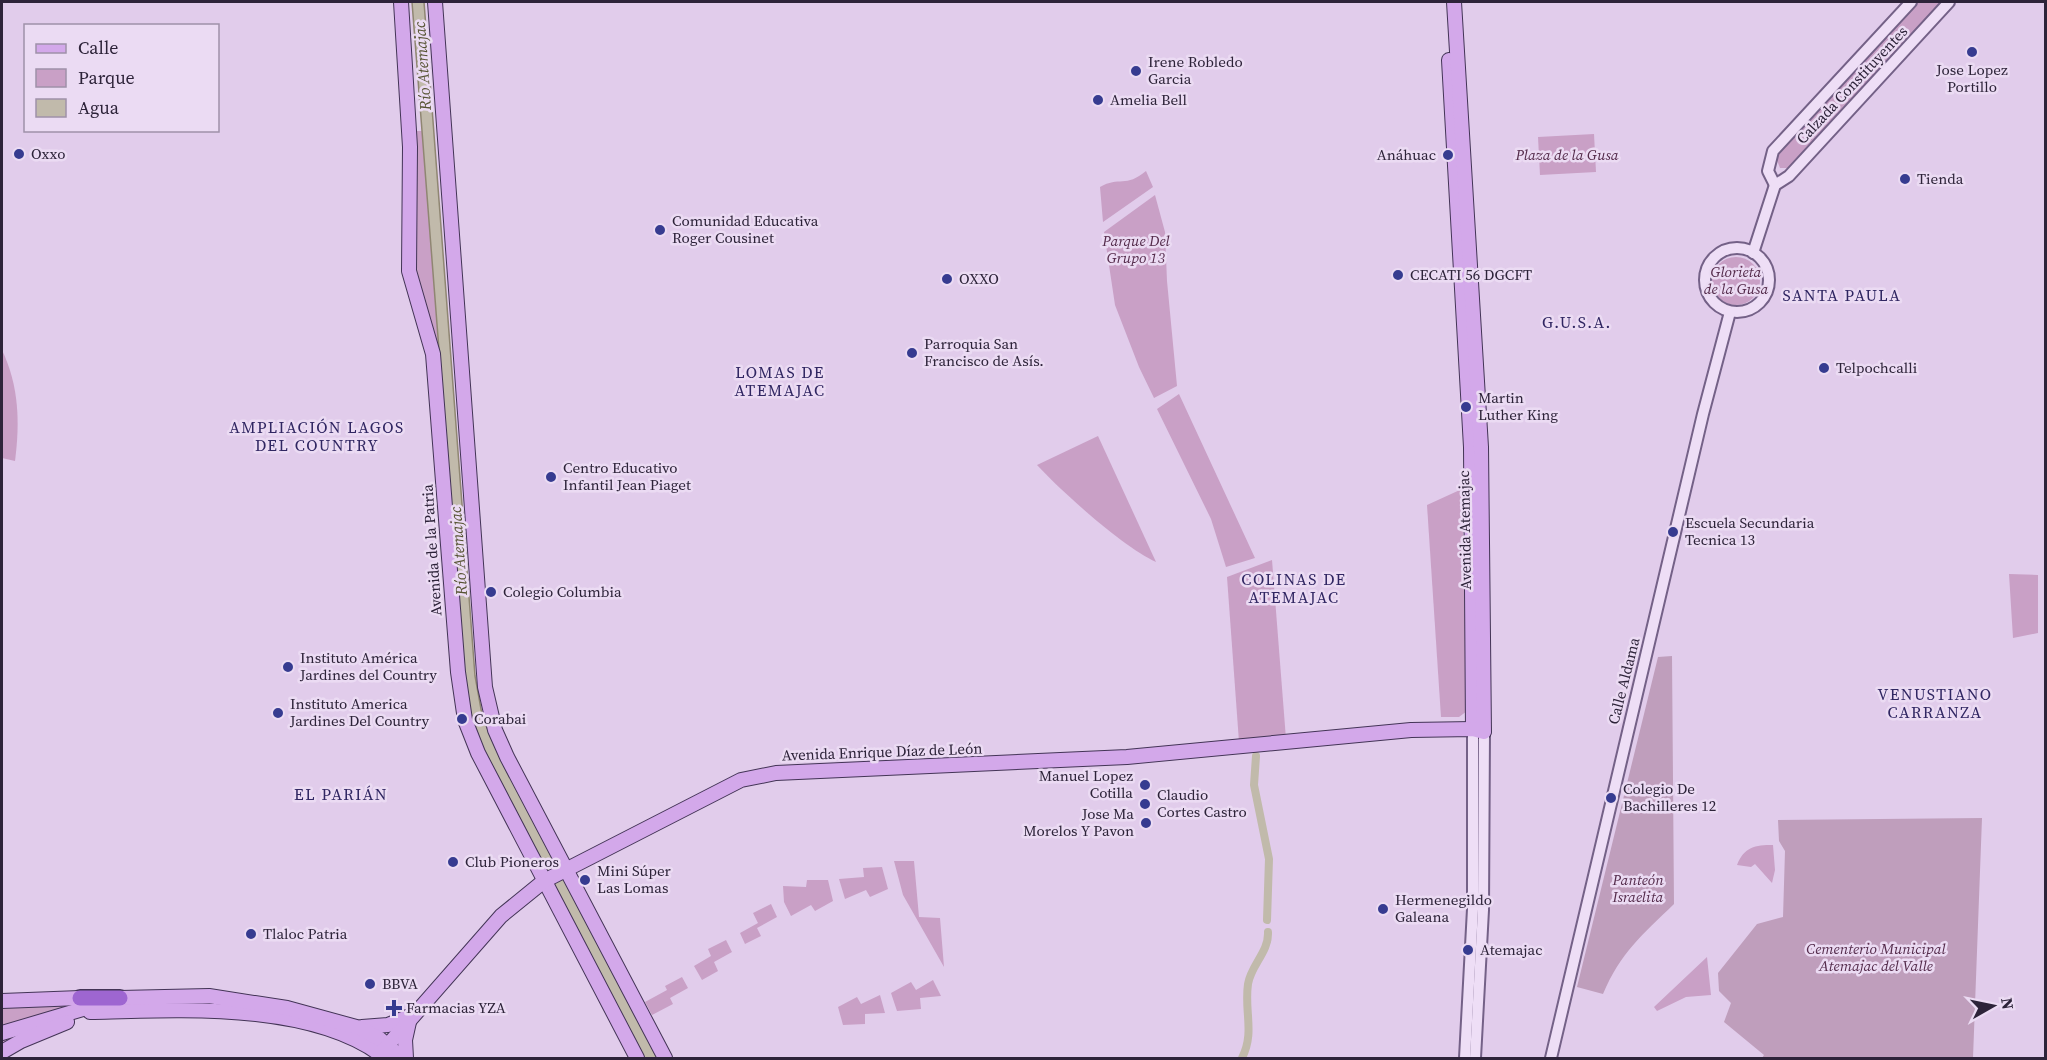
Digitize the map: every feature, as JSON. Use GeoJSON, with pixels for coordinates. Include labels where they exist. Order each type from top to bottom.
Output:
{"type":"FeatureCollection","features":[{"type":"Feature","properties":{"kind":"highway"},"geometry":{"type":"LineString","coordinates":[[81,998],[120,998]]}},
{"type":"Feature","properties":{"kind":"main road","name":"Avenida de la Patria"},"geometry":{"type":"LineString","coordinates":[[401,2],[410,147],[409,271],[433,354],[462,704],[478,753],[637,1059]]}},
{"type":"Feature","properties":{"kind":"main road"},"geometry":{"type":"LineString","coordinates":[[435,2],[485,687],[495,730],[564,871],[665,1059]]}},
{"type":"Feature","properties":{"kind":"main road","name":"Avenida Atemajac"},"geometry":{"type":"LineString","coordinates":[[1445,2],[1471,447],[1479,730]]}},
{"type":"Feature","properties":{"kind":"main road","name":"Avenida Atemajac"},"geometry":{"type":"LineString","coordinates":[[1454,2],[1466,162],[1481,447],[1479,730]]}},
{"type":"Feature","properties":{"kind":"main road","name":"Avenida Enrique Díaz de León"},"geometry":{"type":"LineString","coordinates":[[384,1053],[412,1016],[501,916],[545,880],[741,780],[776,772],[1106,759],[1370,733],[1479,730]]}},
{"type":"Feature","properties":{"kind":"main road"},"geometry":{"type":"LineString","coordinates":[[2,1033],[120,998],[209,996],[286,1008],[360,1028],[394,1024],[412,1016]]}},
{"type":"Feature","properties":{"kind":"main road"},"geometry":{"type":"LineString","coordinates":[[2,1001],[81,998]]}},
{"type":"Feature","properties":{"kind":"main road"},"geometry":{"type":"LineString","coordinates":[[70,1013],[207,1010],[265,1016],[340,1033],[384,1053],[404,1059],[405,1040],[412,1016]]}},
{"type":"Feature","properties":{"kind":"main road"},"geometry":{"type":"LineString","coordinates":[[2,1052],[42,1031],[94,1012]]}},
{"type":"Feature","properties":{"kind":"main road"},"geometry":{"type":"LineString","coordinates":[[360,1028],[384,1053]]}},
{"type":"Feature","properties":{"kind":"street","name":"Calzada Constituyentes"},"geometry":{"type":"LineString","coordinates":[[1775,185],[1768,171],[1773,151],[1911,2]]}},
{"type":"Feature","properties":{"kind":"street","name":"Calzada Constituyentes"},"geometry":{"type":"LineString","coordinates":[[1753,253],[1775,185],[1789,176],[1949,2]]}},
{"type":"Feature","properties":{"kind":"street"},"geometry":{"type":"LineString","coordinates":[[1733,248],[1753,253],[1765,264],[1768,272],[1768,290],[1757,306],[1739,312],[1730,312],[1709,296],[1705,278],[1714,258],[1733,248]]}},
{"type":"Feature","properties":{"kind":"street","name":"Calle Aldama"},"geometry":{"type":"LineString","coordinates":[[1551,1059],[1703,414],[1730,312]]}},
{"type":"Feature","properties":{"kind":"street","name":"Avenida Atemajac"},"geometry":{"type":"LineString","coordinates":[[1465,1059],[1479,730]]}},
{"type":"Feature","properties":{"kind":"street","name":"Avenida Atemajac"},"geometry":{"type":"LineString","coordinates":[[1475,1059],[1483,910],[1479,730]]}},
{"type":"Feature","properties":{"kind":"green space"},"geometry":{"type":"Polygon","coordinates":[[[1916,2],[1943,2],[1792,168],[1780,168],[1775,155],[1916,2]]]}},
{"type":"Feature","properties":{"kind":"green space"},"geometry":{"type":"Polygon","coordinates":[[[415,131],[422,131],[439,348],[419,296],[414,273],[415,131]]]}},
{"type":"Feature","properties":{"kind":"green space","name":"Plaza de la Gusa"},"geometry":{"type":"Polygon","coordinates":[[[1594,134],[1596,172],[1540,175],[1538,137],[1594,134]]]}},
{"type":"Feature","properties":{"kind":"green space","name":"Parque Del Grupo 13"},"geometry":{"type":"Polygon","coordinates":[[[1146,171],[1153,187],[1103,222],[1100,187],[1112,182],[1128,181],[1146,171]]]}},
{"type":"Feature","properties":{"kind":"green space","name":"Parque Del Grupo 13"},"geometry":{"type":"Polygon","coordinates":[[[1155,195],[1165,232],[1167,281],[1177,386],[1154,398],[1139,367],[1115,305],[1104,232],[1155,195]]]}},
{"type":"Feature","properties":{"kind":"green space","name":"Glorieta de la Gusa"},"geometry":{"type":"Polygon","coordinates":[[[1736,257],[1753,264],[1760,281],[1753,298],[1736,305],[1719,298],[1712,281],[1719,264],[1736,257]]]}},
{"type":"Feature","properties":{"kind":"green space"},"geometry":{"type":"Polygon","coordinates":[[[2,350],[12,377],[17,404],[15,461],[2,458],[2,350]]]}},
{"type":"Feature","properties":{"kind":"green space"},"geometry":{"type":"Polygon","coordinates":[[[1179,394],[1255,558],[1226,567],[1211,519],[1157,409],[1179,394]]]}},
{"type":"Feature","properties":{"kind":"green space"},"geometry":{"type":"Polygon","coordinates":[[[1098,436],[1156,562],[1110,532],[1037,465],[1098,436]]]}},
{"type":"Feature","properties":{"kind":"green space"},"geometry":{"type":"Polygon","coordinates":[[[1462,489],[1467,711],[1459,717],[1441,717],[1427,505],[1462,489]]]}},
{"type":"Feature","properties":{"kind":"green space"},"geometry":{"type":"Polygon","coordinates":[[[1272,560],[1286,739],[1239,742],[1227,577],[1272,560]]]}},
{"type":"Feature","properties":{"kind":"green space"},"geometry":{"type":"Polygon","coordinates":[[[2009,574],[2038,575],[2038,633],[2013,638],[2009,574]]]}},
{"type":"Feature","properties":{"kind":"green space","name":"Panteón Israelita"},"geometry":{"type":"Polygon","coordinates":[[[1672,656],[1674,904],[1625,955],[1603,994],[1577,987],[1658,657],[1672,656]]]}},
{"type":"Feature","properties":{"kind":"green space","name":"Cementerio Municipal Atemajac del Valle"},"geometry":{"type":"Polygon","coordinates":[[[1982,818],[1973,1058],[1762,1058],[1764,1055],[1724,1022],[1731,1003],[1719,991],[1718,973],[1757,924],[1783,917],[1785,851],[1779,841],[1778,820],[1982,818]]]}},
{"type":"Feature","properties":{"kind":"green space"},"geometry":{"type":"Polygon","coordinates":[[[1773,845],[1775,870],[1772,883],[1755,864],[1751,867],[1737,865],[1743,854],[1751,848],[1773,845]]]}},
{"type":"Feature","properties":{"kind":"green space"},"geometry":{"type":"Polygon","coordinates":[[[894,861],[914,861],[919,917],[940,918],[944,967],[903,895],[894,861]]]}},
{"type":"Feature","properties":{"kind":"green space"},"geometry":{"type":"Polygon","coordinates":[[[882,867],[888,889],[870,897],[866,890],[845,899],[839,879],[864,877],[863,868],[882,867]]]}},
{"type":"Feature","properties":{"kind":"green space"},"geometry":{"type":"Polygon","coordinates":[[[807,880],[828,880],[833,901],[815,911],[811,905],[791,916],[784,902],[783,886],[806,887],[807,880]]]}},
{"type":"Feature","properties":{"kind":"green space"},"geometry":{"type":"Polygon","coordinates":[[[771,904],[777,917],[757,928],[761,936],[745,944],[740,933],[758,923],[753,913],[771,904]]]}},
{"type":"Feature","properties":{"kind":"green space"},"geometry":{"type":"Polygon","coordinates":[[[726,940],[732,952],[714,962],[718,971],[702,980],[694,966],[711,956],[708,949],[726,940]]]}},
{"type":"Feature","properties":{"kind":"green space"},"geometry":{"type":"Polygon","coordinates":[[[1707,957],[1711,995],[1686,997],[1657,1011],[1654,1007],[1707,957]]]}},
{"type":"Feature","properties":{"kind":"green space"},"geometry":{"type":"Polygon","coordinates":[[[682,977],[688,988],[670,998],[673,1004],[652,1015],[645,1002],[667,990],[665,986],[682,977]]]}},
{"type":"Feature","properties":{"kind":"green space"},"geometry":{"type":"Polygon","coordinates":[[[933,980],[941,996],[920,998],[921,1009],[897,1011],[891,993],[911,982],[916,990],[933,980]]]}},
{"type":"Feature","properties":{"kind":"green space"},"geometry":{"type":"Polygon","coordinates":[[[880,995],[885,1013],[865,1014],[865,1024],[843,1025],[838,1007],[857,997],[861,1004],[880,995]]]}},
{"type":"Feature","properties":{"kind":"green space"},"geometry":{"type":"Polygon","coordinates":[[[77,1004],[2,1050],[2,1007],[77,1004]]]}},
{"type":"Feature","properties":{"kind":"water","name":"Río Atemajac"},"geometry":{"type":"Polygon","coordinates":[[[412,2],[424,2],[475,676],[483,720],[659,1058],[644,1058],[481,744],[466,698],[412,2]]]}},
{"type":"Feature","properties":{"kind":"waterway"},"geometry":{"type":"LineString","coordinates":[[1256,756],[1254,785],[1269,859],[1267,920]]}},
{"type":"Feature","properties":{"kind":"waterway"},"geometry":{"type":"LineString","coordinates":[[1242,1058],[1249,1031],[1248,984],[1266,946],[1268,932]]}},
{"type":"Feature","properties":{"kind":"place","name":"Jose Lopez Portillo"},"geometry":{"type":"Point","coordinates":[1972,52]}},
{"type":"Feature","properties":{"kind":"place","name":"Irene Robledo Garcia"},"geometry":{"type":"Point","coordinates":[1136,71]}},
{"type":"Feature","properties":{"kind":"place","name":"Amelia Bell"},"geometry":{"type":"Point","coordinates":[1098,100]}},
{"type":"Feature","properties":{"kind":"place","name":"Oxxo"},"geometry":{"type":"Point","coordinates":[19,154]}},
{"type":"Feature","properties":{"kind":"place","name":"Anáhuac"},"geometry":{"type":"Point","coordinates":[1448,155]}},
{"type":"Feature","properties":{"kind":"place","name":"Tienda"},"geometry":{"type":"Point","coordinates":[1905,179]}},
{"type":"Feature","properties":{"kind":"place","name":"Comunidad Educativa Roger Cousinet"},"geometry":{"type":"Point","coordinates":[660,230]}},
{"type":"Feature","properties":{"kind":"place","name":"CECATI 56 DGCFT"},"geometry":{"type":"Point","coordinates":[1398,275]}},
{"type":"Feature","properties":{"kind":"place","name":"OXXO"},"geometry":{"type":"Point","coordinates":[947,279]}},
{"type":"Feature","properties":{"kind":"place","name":"Parroquia San Francisco de Asís."},"geometry":{"type":"Point","coordinates":[912,353]}},
{"type":"Feature","properties":{"kind":"place","name":"Telpochcalli"},"geometry":{"type":"Point","coordinates":[1824,368]}},
{"type":"Feature","properties":{"kind":"place","name":"Martin Luther King"},"geometry":{"type":"Point","coordinates":[1466,407]}},
{"type":"Feature","properties":{"kind":"place","name":"Centro Educativo Infantil Jean Piaget"},"geometry":{"type":"Point","coordinates":[551,477]}},
{"type":"Feature","properties":{"kind":"place","name":"Escuela Secundaria Tecnica 13"},"geometry":{"type":"Point","coordinates":[1673,532]}},
{"type":"Feature","properties":{"kind":"place","name":"Colegio Columbia"},"geometry":{"type":"Point","coordinates":[491,592]}},
{"type":"Feature","properties":{"kind":"place","name":"Instituto América Jardines del Country"},"geometry":{"type":"Point","coordinates":[288,667]}},
{"type":"Feature","properties":{"kind":"place","name":"Instituto America Jardines Del Country"},"geometry":{"type":"Point","coordinates":[278,713]}},
{"type":"Feature","properties":{"kind":"place","name":"Corabai"},"geometry":{"type":"Point","coordinates":[462,719]}},
{"type":"Feature","properties":{"kind":"place","name":"Manuel Lopez Cotilla"},"geometry":{"type":"Point","coordinates":[1145,785]}},
{"type":"Feature","properties":{"kind":"place","name":"Colegio De Bachilleres 12"},"geometry":{"type":"Point","coordinates":[1611,798]}},
{"type":"Feature","properties":{"kind":"place","name":"Claudio Cortes Castro"},"geometry":{"type":"Point","coordinates":[1145,804]}},
{"type":"Feature","properties":{"kind":"place","name":"Jose Ma Morelos Y Pavon"},"geometry":{"type":"Point","coordinates":[1146,823]}},
{"type":"Feature","properties":{"kind":"place","name":"Club Pioneros"},"geometry":{"type":"Point","coordinates":[453,862]}},
{"type":"Feature","properties":{"kind":"place","name":"Mini Súper Las Lomas"},"geometry":{"type":"Point","coordinates":[585,880]}},
{"type":"Feature","properties":{"kind":"place","name":"Hermenegildo Galeana"},"geometry":{"type":"Point","coordinates":[1383,909]}},
{"type":"Feature","properties":{"kind":"place","name":"Tlaloc Patria"},"geometry":{"type":"Point","coordinates":[251,934]}},
{"type":"Feature","properties":{"kind":"place","name":"Atemajac"},"geometry":{"type":"Point","coordinates":[1468,950]}},
{"type":"Feature","properties":{"kind":"place","name":"BBVA"},"geometry":{"type":"Point","coordinates":[370,984]}},
{"type":"Feature","properties":{"kind":"place","name":"Farmacias YZA"},"geometry":{"type":"Point","coordinates":[394,1008]}},
{"type":"Feature","properties":{"kind":"district","name":"SANTA PAULA"},"geometry":{"type":"Point","coordinates":[1842,295]}},
{"type":"Feature","properties":{"kind":"district","name":"G.U.S.A."},"geometry":{"type":"Point","coordinates":[1577,322]}},
{"type":"Feature","properties":{"kind":"district","name":"LOMAS DE ATEMAJAC"},"geometry":{"type":"Point","coordinates":[780,381]}},
{"type":"Feature","properties":{"kind":"district","name":"AMPLIACIÓN LAGOS DEL COUNTRY"},"geometry":{"type":"Point","coordinates":[317,436]}},
{"type":"Feature","properties":{"kind":"district","name":"COLINAS DE ATEMAJAC"},"geometry":{"type":"Point","coordinates":[1294,588]}},
{"type":"Feature","properties":{"kind":"district","name":"VENUSTIANO CARRANZA"},"geometry":{"type":"Point","coordinates":[1935,703]}},
{"type":"Feature","properties":{"kind":"district","name":"EL PARIÁN"},"geometry":{"type":"Point","coordinates":[341,794]}}]}
